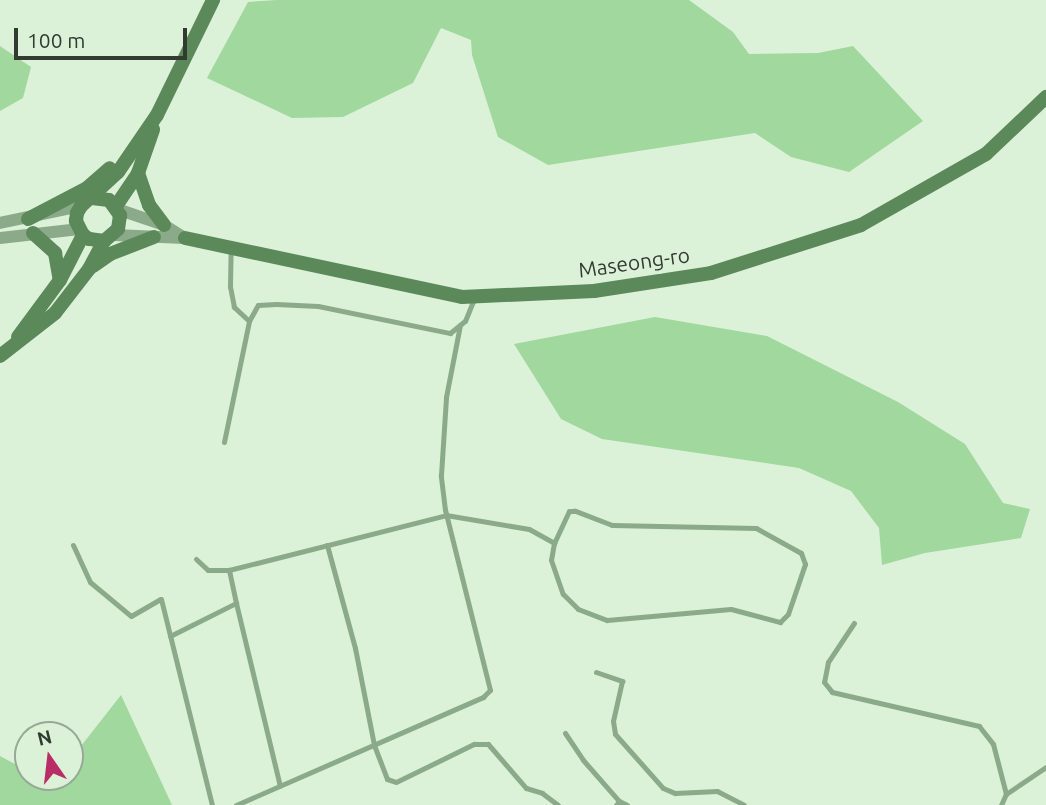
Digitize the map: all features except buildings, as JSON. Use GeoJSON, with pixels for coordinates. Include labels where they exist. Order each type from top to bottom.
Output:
{"type":"FeatureCollection","features":[{"type":"Feature","properties":{"kind":"main road"},"geometry":{"type":"LineString","coordinates":[[109,238],[89,239],[81,232],[76,221],[86,202],[118,172],[141,142],[157,116],[213,0]]}},
{"type":"Feature","properties":{"kind":"main road","name":"Maseong-ro"},"geometry":{"type":"LineString","coordinates":[[185,238],[463,297],[594,291],[711,273],[861,225],[986,154],[1046,97]]}},
{"type":"Feature","properties":{"kind":"main road"},"geometry":{"type":"LineString","coordinates":[[5,352],[55,313],[120,222],[117,207],[146,156],[157,116]]}},
{"type":"Feature","properties":{"kind":"main road"},"geometry":{"type":"LineString","coordinates":[[60,280],[55,253],[31,226],[87,188],[141,142]]}},
{"type":"Feature","properties":{"kind":"main road"},"geometry":{"type":"LineString","coordinates":[[138,173],[149,205],[164,225]]}},
{"type":"Feature","properties":{"kind":"main road"},"geometry":{"type":"LineString","coordinates":[[86,202],[101,198],[117,207]]}},
{"type":"Feature","properties":{"kind":"main road"},"geometry":{"type":"LineString","coordinates":[[5,352],[60,280],[81,232]]}},
{"type":"Feature","properties":{"kind":"main road"},"geometry":{"type":"LineString","coordinates":[[89,269],[110,254],[154,237]]}},
{"type":"Feature","properties":{"kind":"street"},"geometry":{"type":"LineString","coordinates":[[0,238],[86,202]]}},
{"type":"Feature","properties":{"kind":"street"},"geometry":{"type":"LineString","coordinates":[[117,207],[164,225],[185,238]]}},
{"type":"Feature","properties":{"kind":"street"},"geometry":{"type":"LineString","coordinates":[[0,223],[81,232]]}},
{"type":"Feature","properties":{"kind":"street"},"geometry":{"type":"LineString","coordinates":[[109,238],[185,238]]}},
{"type":"Feature","properties":{"kind":"lane"},"geometry":{"type":"LineString","coordinates":[[231,248],[230,287],[234,307],[249,321]]}},
{"type":"Feature","properties":{"kind":"lane"},"geometry":{"type":"LineString","coordinates":[[224,442],[249,321],[258,305],[317,306],[450,333],[466,321],[475,296]]}},
{"type":"Feature","properties":{"kind":"lane"},"geometry":{"type":"LineString","coordinates":[[236,805],[484,697],[490,690],[446,515],[441,475],[446,397],[460,325]]}},
{"type":"Feature","properties":{"kind":"lane"},"geometry":{"type":"LineString","coordinates":[[575,511],[612,525],[756,527],[801,553],[805,564],[788,614],[780,622],[731,609],[607,620],[578,609],[563,594],[551,560],[554,542],[569,512],[575,511]]}},
{"type":"Feature","properties":{"kind":"lane"},"geometry":{"type":"LineString","coordinates":[[196,559],[208,570],[229,570],[446,515],[529,529],[554,542]]}},
{"type":"Feature","properties":{"kind":"lane"},"geometry":{"type":"LineString","coordinates":[[73,545],[90,582],[131,616],[161,599],[212,805]]}},
{"type":"Feature","properties":{"kind":"lane"},"geometry":{"type":"LineString","coordinates":[[327,545],[355,648],[374,745],[387,779],[396,782],[474,744],[488,744],[526,788],[542,793],[558,805]]}},
{"type":"Feature","properties":{"kind":"lane"},"geometry":{"type":"LineString","coordinates":[[229,570],[280,786]]}},
{"type":"Feature","properties":{"kind":"lane"},"geometry":{"type":"LineString","coordinates":[[170,636],[236,603]]}},
{"type":"Feature","properties":{"kind":"lane"},"geometry":{"type":"LineString","coordinates":[[854,623],[828,662],[824,682],[832,692],[979,726],[993,744],[1006,794]]}},
{"type":"Feature","properties":{"kind":"lane"},"geometry":{"type":"LineString","coordinates":[[596,672],[622,681],[613,721],[615,734],[663,788],[676,793],[717,791],[744,805]]}},
{"type":"Feature","properties":{"kind":"lane"},"geometry":{"type":"LineString","coordinates":[[565,733],[617,803],[627,805]]}},
{"type":"Feature","properties":{"kind":"lane"},"geometry":{"type":"LineString","coordinates":[[1000,805],[1006,794],[1046,766]]}},
{"type":"Feature","properties":{"kind":"green space"},"geometry":{"type":"Polygon","coordinates":[[[689,0],[733,32],[749,54],[818,53],[853,46],[923,121],[849,172],[791,157],[755,133],[548,165],[498,137],[472,55],[471,40],[441,28],[413,83],[343,117],[292,118],[207,78],[248,2],[689,0]]]}},
{"type":"Feature","properties":{"kind":"green space"},"geometry":{"type":"Polygon","coordinates":[[[0,46],[31,67],[23,98],[0,111],[0,46]]]}},
{"type":"Feature","properties":{"kind":"green space"},"geometry":{"type":"Polygon","coordinates":[[[655,317],[767,336],[898,402],[965,444],[1003,503],[1030,509],[1021,538],[925,553],[882,565],[879,528],[851,491],[799,468],[602,439],[561,419],[514,344],[655,317]]]}},
{"type":"Feature","properties":{"kind":"green space"},"geometry":{"type":"Polygon","coordinates":[[[121,695],[172,805],[0,805],[0,756],[14,764],[14,791],[84,791],[84,742],[121,695]]]}}]}
